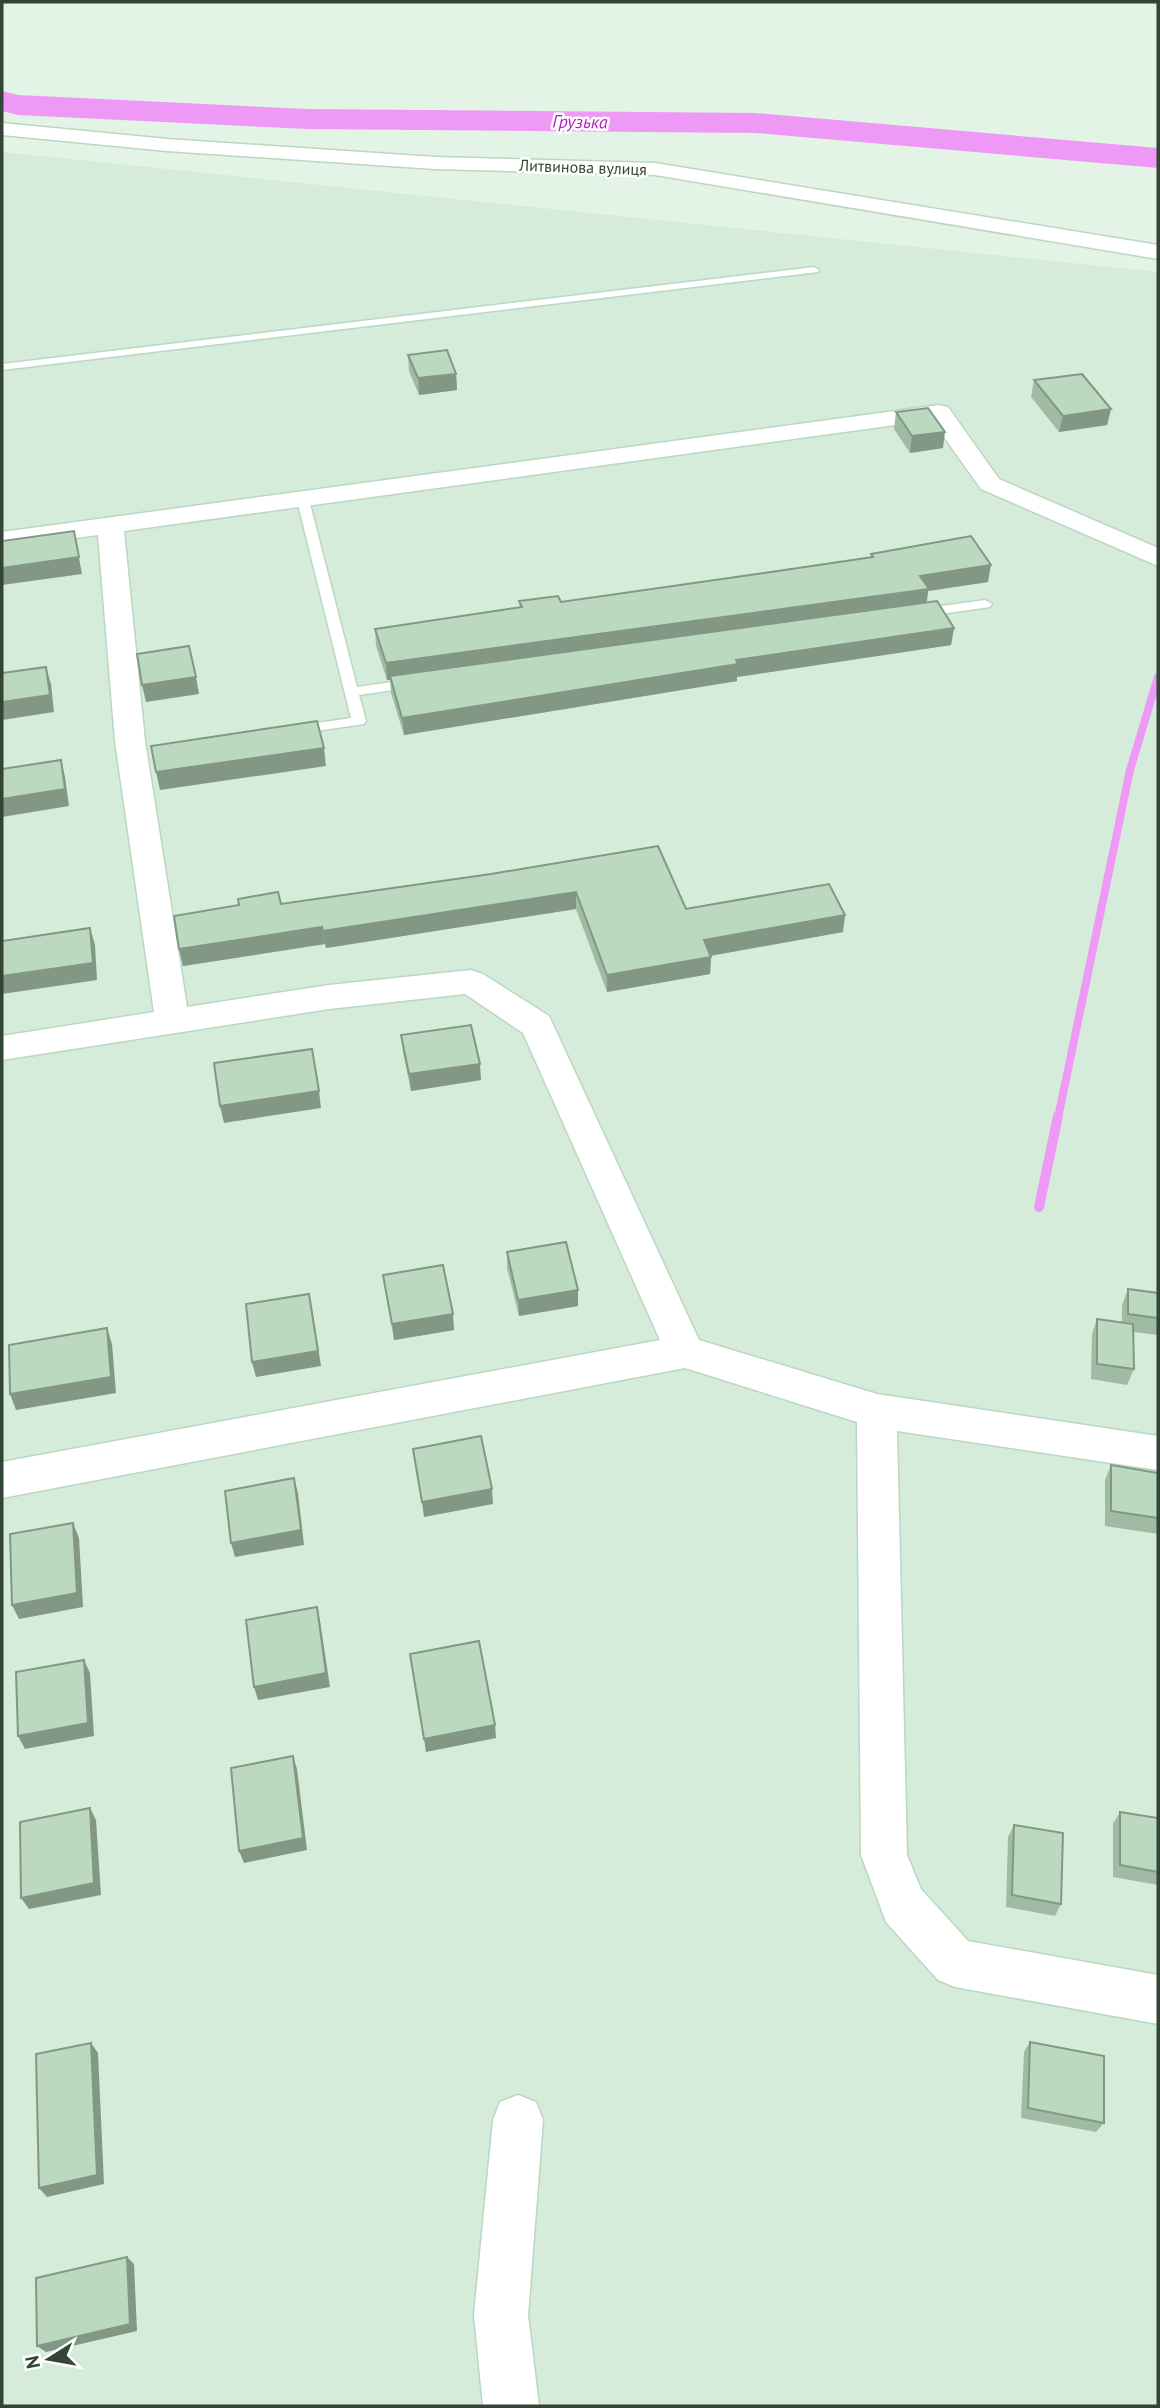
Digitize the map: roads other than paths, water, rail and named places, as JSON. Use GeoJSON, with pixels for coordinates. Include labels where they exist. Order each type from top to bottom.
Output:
{"type":"FeatureCollection","features":[{"type":"Feature","properties":{"kind":"street","name":"Литвинова вулиця"},"geometry":{"type":"LineString","coordinates":[[2,129],[167,145],[435,163],[655,169],[1150,253],[1158,252]]}},
{"type":"Feature","properties":{"kind":"street"},"geometry":{"type":"LineString","coordinates":[[2,540],[939,412],[990,484],[1158,558]]}},
{"type":"Feature","properties":{"kind":"street"},"geometry":{"type":"LineString","coordinates":[[110,526],[172,1022]]}},
{"type":"Feature","properties":{"kind":"street"},"geometry":{"type":"LineString","coordinates":[[2,1048],[329,996],[471,982],[537,1025],[685,1352]]}},
{"type":"Feature","properties":{"kind":"street"},"geometry":{"type":"LineString","coordinates":[[2,1480],[685,1352],[877,1412],[1158,1453]]}},
{"type":"Feature","properties":{"kind":"street"},"geometry":{"type":"LineString","coordinates":[[877,1412],[884,1855],[903,1905],[955,1963],[1158,1999]]}},
{"type":"Feature","properties":{"kind":"street"},"geometry":{"type":"LineString","coordinates":[[511,2406],[501,2315],[518,2120]]}},
{"type":"Feature","properties":{"kind":"lane"},"geometry":{"type":"LineString","coordinates":[[2,367],[814,270]]}},
{"type":"Feature","properties":{"kind":"lane"},"geometry":{"type":"LineString","coordinates":[[279,733],[359,720],[303,500]]}},
{"type":"Feature","properties":{"kind":"lane"},"geometry":{"type":"LineString","coordinates":[[902,616],[985,604]]}},
{"type":"Feature","properties":{"kind":"lane"},"geometry":{"type":"LineString","coordinates":[[352,692],[434,681]]}},
{"type":"Feature","properties":{"kind":"waterway","name":"Грузька"},"geometry":{"type":"LineString","coordinates":[[2,101],[18,105],[307,119],[755,123],[1158,158]]}},
{"type":"Feature","properties":{"kind":"waterway"},"geometry":{"type":"LineString","coordinates":[[1058,1118],[1130,770],[1158,677]]}},
{"type":"Feature","properties":{"kind":"waterway"},"geometry":{"type":"LineString","coordinates":[[1039,1207],[1058,1116]]}}]}
